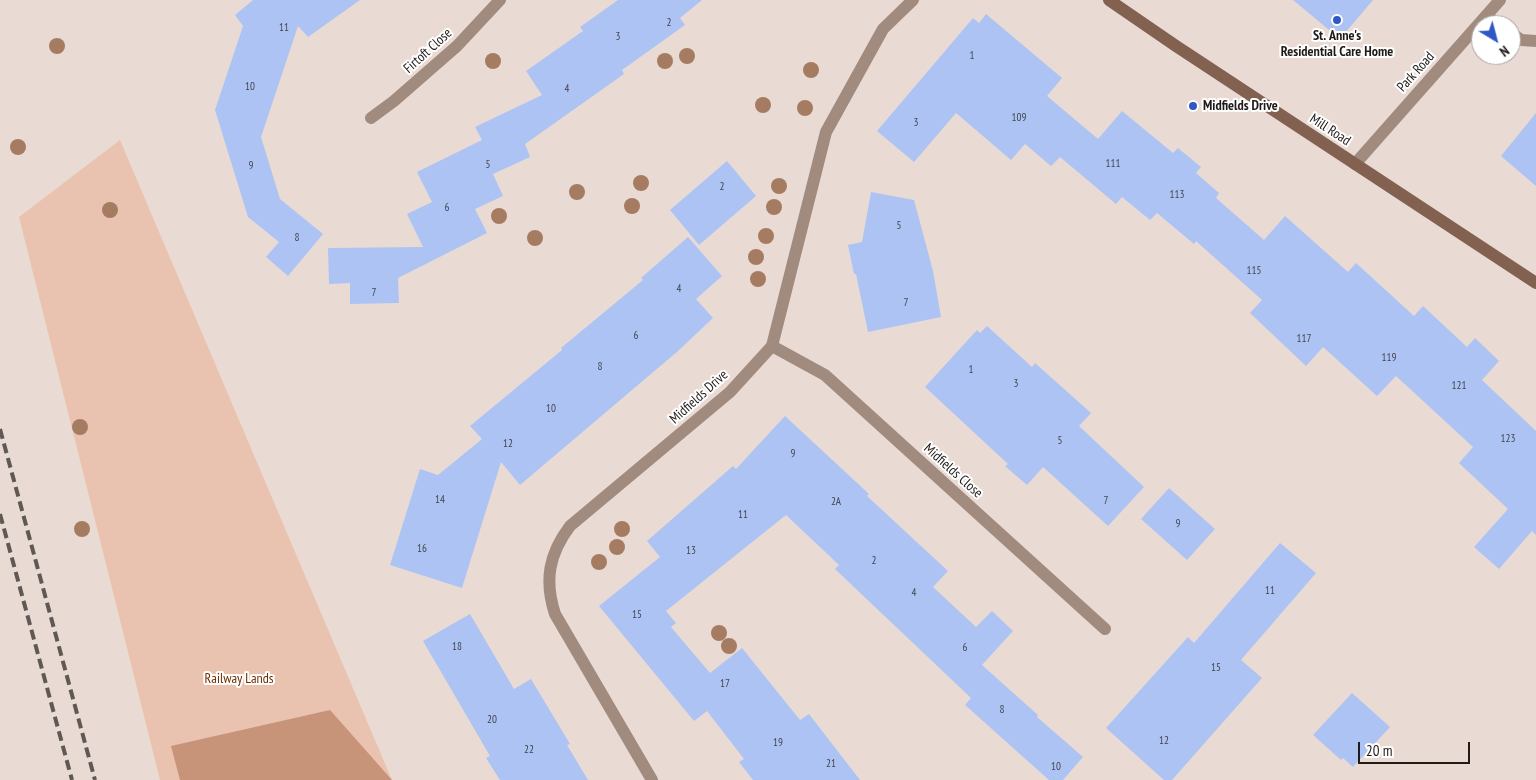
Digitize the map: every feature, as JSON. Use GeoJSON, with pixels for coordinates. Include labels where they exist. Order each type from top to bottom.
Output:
{"type":"FeatureCollection","features":[{"type":"Feature","properties":{"kind":"street","name":"Firtoft Close"},"geometry":{"type":"LineString","coordinates":[[371,118],[394,101],[457,46],[500,0]]}},
{"type":"Feature","properties":{"kind":"street","name":"Midfields Drive"},"geometry":{"type":"LineString","coordinates":[[652,780],[555,614],[550,591],[550,565],[555,550],[570,526],[730,392],[772,346],[826,132],[883,29],[913,0]]}},
{"type":"Feature","properties":{"kind":"street","name":"Mill Road"},"geometry":{"type":"LineString","coordinates":[[1109,0],[1536,283]]}},
{"type":"Feature","properties":{"kind":"street","name":"Park Road"},"geometry":{"type":"LineString","coordinates":[[1487,15],[1500,0]]}},
{"type":"Feature","properties":{"kind":"street","name":"Park Road"},"geometry":{"type":"LineString","coordinates":[[1355,164],[1471,33]]}},
{"type":"Feature","properties":{"kind":"street"},"geometry":{"type":"LineString","coordinates":[[1521,40],[1536,41]]}},
{"type":"Feature","properties":{"kind":"street","name":"Midfields Close"},"geometry":{"type":"LineString","coordinates":[[772,346],[825,376],[1105,630]]}},
{"type":"Feature","properties":{"kind":"green space","name":"Railway Lands"},"geometry":{"type":"Polygon","coordinates":[[[120,140],[392,780],[160,780],[19,217],[120,140]]]}},
{"type":"Feature","properties":{"kind":"shaded area"},"geometry":{"type":"Polygon","coordinates":[[[330,710],[392,780],[180,780],[171,746],[330,710]]]}},
{"type":"Feature","properties":{"kind":"building"},"geometry":{"type":"Polygon","coordinates":[[[253,0],[360,0],[308,37],[298,26],[261,137],[280,199],[323,234],[288,276],[266,257],[279,242],[248,217],[215,110],[243,26],[235,15],[253,0]]]}},
{"type":"Feature","properties":{"kind":"building"},"geometry":{"type":"Polygon","coordinates":[[[618,0],[702,0],[680,18],[685,25],[622,70],[624,74],[525,144],[530,157],[493,174],[503,196],[475,209],[487,233],[398,278],[399,303],[350,304],[350,283],[329,284],[328,248],[423,247],[407,214],[432,202],[417,172],[482,140],[475,127],[542,95],[526,71],[583,31],[580,27],[618,0]]]}},
{"type":"Feature","properties":{"kind":"building","name":"St. Anne's Residential Care Home"},"geometry":{"type":"Polygon","coordinates":[[[1293,0],[1373,0],[1340,39],[1293,0]]]}},
{"type":"Feature","properties":{"kind":"building"},"geometry":{"type":"Polygon","coordinates":[[[986,14],[1062,78],[1047,96],[1098,139],[1122,111],[1173,153],[1178,148],[1201,167],[1196,173],[1219,193],[1216,198],[1264,240],[1285,216],[1348,272],[1356,263],[1414,316],[1423,306],[1467,347],[1475,338],[1499,361],[1482,380],[1536,431],[1536,535],[1532,531],[1499,569],[1474,547],[1508,509],[1459,463],[1473,447],[1396,376],[1377,396],[1323,347],[1306,366],[1250,313],[1262,300],[1196,241],[1194,244],[1157,213],[1150,220],[1122,197],[1116,204],[1060,157],[1051,166],[1025,144],[1011,160],[956,113],[914,162],[877,131],[973,18],[979,23],[986,14]]]}},
{"type":"Feature","properties":{"kind":"building"},"geometry":{"type":"Polygon","coordinates":[[[1536,113],[1536,186],[1501,156],[1536,113]]]}},
{"type":"Feature","properties":{"kind":"building"},"geometry":{"type":"Polygon","coordinates":[[[727,161],[756,196],[699,245],[670,210],[727,161]]]}},
{"type":"Feature","properties":{"kind":"building"},"geometry":{"type":"Polygon","coordinates":[[[871,192],[914,200],[933,271],[941,317],[868,332],[848,245],[862,242],[871,192]]]}},
{"type":"Feature","properties":{"kind":"building"},"geometry":{"type":"Polygon","coordinates":[[[688,237],[722,276],[696,299],[713,318],[678,351],[520,485],[501,462],[462,588],[390,565],[420,469],[438,475],[482,439],[470,426],[643,280],[641,278],[688,237]]]}},
{"type":"Feature","properties":{"kind":"building"},"geometry":{"type":"Polygon","coordinates":[[[987,326],[1032,367],[1035,363],[1091,413],[1079,426],[1144,487],[1108,526],[1043,467],[1027,485],[1005,466],[1008,464],[925,387],[977,330],[980,333],[987,326]]]}},
{"type":"Feature","properties":{"kind":"building"},"geometry":{"type":"Polygon","coordinates":[[[785,416],[948,571],[933,587],[976,627],[992,611],[1013,631],[982,665],[1083,757],[1063,780],[1049,780],[965,705],[971,698],[835,569],[839,565],[786,515],[666,611],[676,623],[671,627],[710,673],[742,648],[800,720],[809,714],[860,780],[753,780],[739,762],[744,759],[707,711],[694,721],[599,606],[660,557],[647,541],[733,466],[736,469],[785,416]]]}},
{"type":"Feature","properties":{"kind":"building"},"geometry":{"type":"Polygon","coordinates":[[[1169,488],[1215,529],[1187,560],[1141,519],[1169,488]]]}},
{"type":"Feature","properties":{"kind":"building"},"geometry":{"type":"Polygon","coordinates":[[[1280,543],[1316,573],[1241,660],[1262,678],[1172,780],[1164,780],[1106,728],[1188,637],[1194,643],[1280,543]]]}},
{"type":"Feature","properties":{"kind":"building"},"geometry":{"type":"Polygon","coordinates":[[[470,614],[514,689],[531,679],[570,744],[567,745],[588,780],[500,780],[486,758],[490,756],[423,641],[470,614]]]}},
{"type":"Feature","properties":{"kind":"building"},"geometry":{"type":"Polygon","coordinates":[[[1352,693],[1390,727],[1353,767],[1343,758],[1341,760],[1313,735],[1352,693]]]}},
{"type":"Feature","properties":{"kind":"railway"},"geometry":{"type":"LineString","coordinates":[[0,429],[95,780]]}},
{"type":"Feature","properties":{"kind":"railway"},"geometry":{"type":"LineString","coordinates":[[0,514],[72,780]]}},
{"type":"Feature","properties":{"kind":"place","name":"St. Anne's Residential Care Home"},"geometry":{"type":"Point","coordinates":[1337,20]}},
{"type":"Feature","properties":{"kind":"place","name":"Midfields Drive"},"geometry":{"type":"Point","coordinates":[1193,106]}}]}
